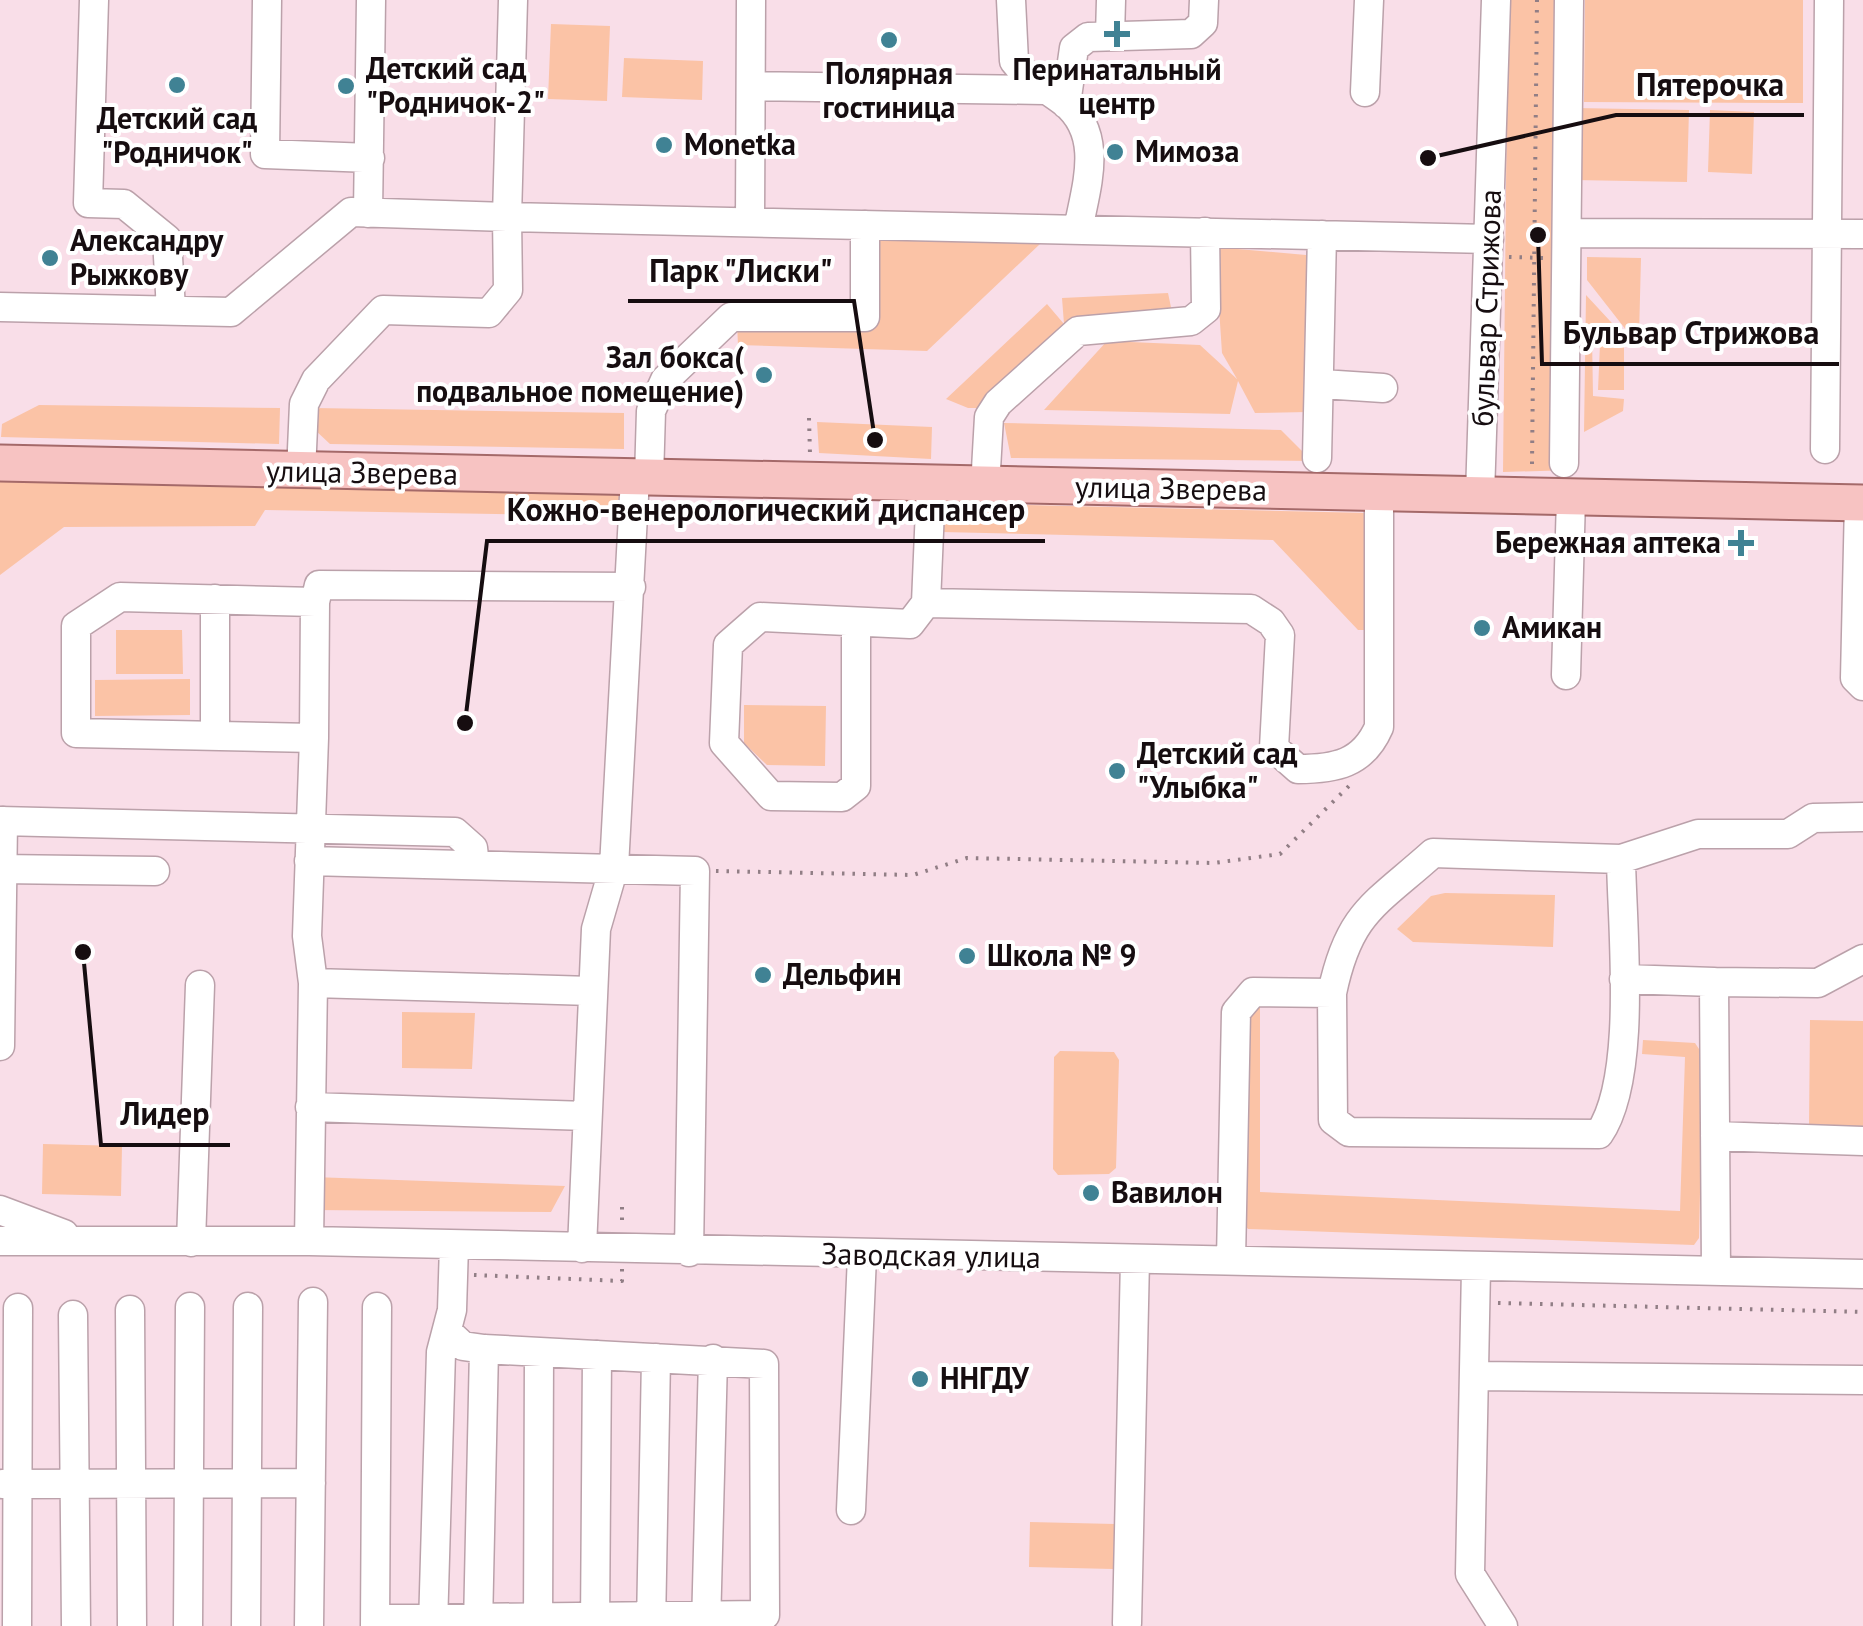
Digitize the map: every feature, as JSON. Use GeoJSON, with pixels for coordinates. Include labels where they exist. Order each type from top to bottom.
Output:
{"type":"FeatureCollection","features":[{"type":"Feature","properties":{"kind":"main road","name":"улица Зверева"},"geometry":{"type":"LineString","coordinates":[[0,463],[1480,495],[1568,480],[1861,502]]}},
{"type":"Feature","properties":{"kind":"street"},"geometry":{"type":"LineString","coordinates":[[94,0],[88,202],[124,204],[167,239],[171,310]]}},
{"type":"Feature","properties":{"kind":"street"},"geometry":{"type":"LineString","coordinates":[[267,0],[264,154],[370,158]]}},
{"type":"Feature","properties":{"kind":"street"},"geometry":{"type":"LineString","coordinates":[[368,213],[372,0]]}},
{"type":"Feature","properties":{"kind":"street"},"geometry":{"type":"LineString","coordinates":[[301,472],[304,404],[316,380],[383,310],[489,313],[508,290],[513,0]]}},
{"type":"Feature","properties":{"kind":"street"},"geometry":{"type":"LineString","coordinates":[[750,220],[752,0]]}},
{"type":"Feature","properties":{"kind":"street"},"geometry":{"type":"LineString","coordinates":[[1011,0],[1014,61],[1086,131],[1092,159],[1078,230]]}},
{"type":"Feature","properties":{"kind":"street"},"geometry":{"type":"LineString","coordinates":[[1110,36],[1111,0]]}},
{"type":"Feature","properties":{"kind":"street"},"geometry":{"type":"LineString","coordinates":[[1055,97],[1074,48],[1088,37],[1191,34],[1203,23],[1204,0]]}},
{"type":"Feature","properties":{"kind":"street"},"geometry":{"type":"LineString","coordinates":[[1365,92],[1369,0]]}},
{"type":"Feature","properties":{"kind":"street","name":"бульвар Стрижова"},"geometry":{"type":"LineString","coordinates":[[1480,495],[1496,0]]}},
{"type":"Feature","properties":{"kind":"street"},"geometry":{"type":"LineString","coordinates":[[1566,675],[1569,0]]}},
{"type":"Feature","properties":{"kind":"street"},"geometry":{"type":"LineString","coordinates":[[1826,449],[1829,0]]}},
{"type":"Feature","properties":{"kind":"street"},"geometry":{"type":"LineString","coordinates":[[751,86],[1055,97]]}},
{"type":"Feature","properties":{"kind":"street"},"geometry":{"type":"LineString","coordinates":[[0,307],[231,312],[351,212],[1489,239]]}},
{"type":"Feature","properties":{"kind":"street"},"geometry":{"type":"LineString","coordinates":[[582,1248],[596,929],[614,867],[631,587],[651,411],[665,380],[732,318],[865,318],[865,225]]}},
{"type":"Feature","properties":{"kind":"street"},"geometry":{"type":"LineString","coordinates":[[984,487],[989,417],[998,402],[1078,331],[1191,321],[1206,309],[1206,232]]}},
{"type":"Feature","properties":{"kind":"street"},"geometry":{"type":"LineString","coordinates":[[1568,233],[1863,234]]}},
{"type":"Feature","properties":{"kind":"street"},"geometry":{"type":"LineString","coordinates":[[1317,458],[1322,384],[1322,235]]}},
{"type":"Feature","properties":{"kind":"street"},"geometry":{"type":"LineString","coordinates":[[1322,384],[1383,388]]}},
{"type":"Feature","properties":{"kind":"street"},"geometry":{"type":"LineString","coordinates":[[856,622],[856,786],[842,796],[772,796],[724,743],[728,644],[760,617],[910,624],[926,603],[931,486]]}},
{"type":"Feature","properties":{"kind":"street"},"geometry":{"type":"LineString","coordinates":[[926,603],[1251,610],[1271,622],[1280,635],[1274,748],[1298,769],[1336,769],[1347,765],[1380,727],[1380,492]]}},
{"type":"Feature","properties":{"kind":"street"},"geometry":{"type":"LineString","coordinates":[[1861,502],[1855,678],[1863,686]]}},
{"type":"Feature","properties":{"kind":"street"},"geometry":{"type":"LineString","coordinates":[[308,1241],[312,982],[307,936],[315,602],[319,585],[631,587]]}},
{"type":"Feature","properties":{"kind":"street"},"geometry":{"type":"LineString","coordinates":[[314,738],[76,734],[76,626],[120,596],[315,602]]}},
{"type":"Feature","properties":{"kind":"street"},"geometry":{"type":"LineString","coordinates":[[215,599],[215,736]]}},
{"type":"Feature","properties":{"kind":"street"},"geometry":{"type":"LineString","coordinates":[[1621,859],[1624,979],[1613,1114],[1599,1134],[1348,1132],[1333,1120],[1332,993],[1342,948],[1355,922],[1433,853],[1621,859],[1698,834],[1788,834],[1814,818],[1863,817]]}},
{"type":"Feature","properties":{"kind":"street"},"geometry":{"type":"LineString","coordinates":[[0,1046],[1,820],[455,832],[473,848],[476,866]]}},
{"type":"Feature","properties":{"kind":"street"},"geometry":{"type":"LineString","coordinates":[[309,861],[695,871],[688,1252]]}},
{"type":"Feature","properties":{"kind":"street"},"geometry":{"type":"LineString","coordinates":[[1,869],[155,871]]}},
{"type":"Feature","properties":{"kind":"street"},"geometry":{"type":"LineString","coordinates":[[1624,979],[1818,983],[1863,958]]}},
{"type":"Feature","properties":{"kind":"street"},"geometry":{"type":"LineString","coordinates":[[312,982],[592,991]]}},
{"type":"Feature","properties":{"kind":"street"},"geometry":{"type":"LineString","coordinates":[[1714,982],[1716,1272]]}},
{"type":"Feature","properties":{"kind":"street"},"geometry":{"type":"LineString","coordinates":[[192,1242],[200,985]]}},
{"type":"Feature","properties":{"kind":"street"},"geometry":{"type":"LineString","coordinates":[[1231,1260],[1236,1012],[1253,992],[1332,993]]}},
{"type":"Feature","properties":{"kind":"street"},"geometry":{"type":"LineString","coordinates":[[310,1107],[588,1116]]}},
{"type":"Feature","properties":{"kind":"street"},"geometry":{"type":"LineString","coordinates":[[1714,1136],[1863,1141]]}},
{"type":"Feature","properties":{"kind":"street"},"geometry":{"type":"LineString","coordinates":[[0,1210],[89,1242]]}},
{"type":"Feature","properties":{"kind":"street","name":"Заводская улица"},"geometry":{"type":"LineString","coordinates":[[0,1241],[308,1241],[862,1256],[1863,1274]]}},
{"type":"Feature","properties":{"kind":"street"},"geometry":{"type":"LineString","coordinates":[[433,1622],[441,1352],[448,1333],[454,1245]]}},
{"type":"Feature","properties":{"kind":"street"},"geometry":{"type":"LineString","coordinates":[[851,1510],[862,1256]]}},
{"type":"Feature","properties":{"kind":"street"},"geometry":{"type":"LineString","coordinates":[[1127,1623],[1136,1259]]}},
{"type":"Feature","properties":{"kind":"street"},"geometry":{"type":"LineString","coordinates":[[1476,1268],[1470,1574],[1503,1626]]}},
{"type":"Feature","properties":{"kind":"street"},"geometry":{"type":"LineString","coordinates":[[309,1626],[312,1302]]}},
{"type":"Feature","properties":{"kind":"street"},"geometry":{"type":"LineString","coordinates":[[377,1306],[375,1623],[765,1620],[764,1364],[484,1349],[462,1346],[448,1333]]}},
{"type":"Feature","properties":{"kind":"street"},"geometry":{"type":"LineString","coordinates":[[188,1626],[190,1307]]}},
{"type":"Feature","properties":{"kind":"street"},"geometry":{"type":"LineString","coordinates":[[246,1626],[248,1307]]}},
{"type":"Feature","properties":{"kind":"street"},"geometry":{"type":"LineString","coordinates":[[18,1308],[9,1483],[18,1626]]}},
{"type":"Feature","properties":{"kind":"street"},"geometry":{"type":"LineString","coordinates":[[130,1310],[132,1626]]}},
{"type":"Feature","properties":{"kind":"street"},"geometry":{"type":"LineString","coordinates":[[73,1315],[76,1626]]}},
{"type":"Feature","properties":{"kind":"street"},"geometry":{"type":"LineString","coordinates":[[478,1622],[484,1349]]}},
{"type":"Feature","properties":{"kind":"street"},"geometry":{"type":"LineString","coordinates":[[538,1622],[539,1352]]}},
{"type":"Feature","properties":{"kind":"street"},"geometry":{"type":"LineString","coordinates":[[596,1621],[597,1356]]}},
{"type":"Feature","properties":{"kind":"street"},"geometry":{"type":"LineString","coordinates":[[651,1621],[656,1358]]}},
{"type":"Feature","properties":{"kind":"street"},"geometry":{"type":"LineString","coordinates":[[706,1621],[713,1359]]}},
{"type":"Feature","properties":{"kind":"street"},"geometry":{"type":"LineString","coordinates":[[1474,1376],[1863,1380]]}},
{"type":"Feature","properties":{"kind":"street"},"geometry":{"type":"LineString","coordinates":[[9,1483],[310,1483]]}},
{"type":"Feature","properties":{"kind":"path"},"geometry":{"type":"LineString","coordinates":[[1532,464],[1536,0]]}},
{"type":"Feature","properties":{"kind":"path"},"geometry":{"type":"LineString","coordinates":[[695,871],[913,875],[967,858],[1214,863],[1280,854],[1354,781]]}},
{"type":"Feature","properties":{"kind":"path"},"geometry":{"type":"LineString","coordinates":[[460,1275],[622,1280]]}},
{"type":"Feature","properties":{"kind":"path"},"geometry":{"type":"LineString","coordinates":[[1476,1302],[1863,1312]]}},
{"type":"Feature","properties":{"kind":"shaded area"},"geometry":{"type":"Polygon","coordinates":[[[1508,0],[1570,0],[1572,470],[1503,472],[1508,0]]]}},
{"type":"Feature","properties":{"kind":"shaded area"},"geometry":{"type":"Polygon","coordinates":[[[1585,0],[1803,0],[1803,103],[1584,102],[1585,0]]]}},
{"type":"Feature","properties":{"kind":"shaded area"},"geometry":{"type":"Polygon","coordinates":[[[551,24],[610,26],[607,101],[548,99],[551,24]]]}},
{"type":"Feature","properties":{"kind":"shaded area"},"geometry":{"type":"Polygon","coordinates":[[[624,58],[703,61],[702,100],[622,97],[624,58]]]}},
{"type":"Feature","properties":{"kind":"shaded area"},"geometry":{"type":"Polygon","coordinates":[[[1575,108],[1689,110],[1687,182],[1574,180],[1575,108]]]}},
{"type":"Feature","properties":{"kind":"shaded area"},"geometry":{"type":"Polygon","coordinates":[[[1710,110],[1754,112],[1752,174],[1708,172],[1710,110]]]}},
{"type":"Feature","properties":{"kind":"shaded area"},"geometry":{"type":"Polygon","coordinates":[[[876,232],[1168,238],[1040,244],[927,351],[738,345],[737,324],[867,327],[876,232]]]}},
{"type":"Feature","properties":{"kind":"shaded area"},"geometry":{"type":"Polygon","coordinates":[[[1215,247],[1306,255],[1308,412],[1255,413],[1238,381],[1230,414],[1044,410],[1107,341],[1200,345],[1237,379],[1222,353],[1215,247]]]}},
{"type":"Feature","properties":{"kind":"shaded area"},"geometry":{"type":"Polygon","coordinates":[[[1587,257],[1641,258],[1639,336],[1630,335],[1587,280],[1587,257]]]}},
{"type":"Feature","properties":{"kind":"shaded area"},"geometry":{"type":"Polygon","coordinates":[[[1168,293],[1172,312],[1093,322],[988,408],[968,408],[946,399],[1047,304],[1064,324],[1062,298],[1168,293]]]}},
{"type":"Feature","properties":{"kind":"shaded area"},"geometry":{"type":"Polygon","coordinates":[[[1586,295],[1623,335],[1592,336],[1593,396],[1624,399],[1623,411],[1584,432],[1586,295]]]}},
{"type":"Feature","properties":{"kind":"shaded area"},"geometry":{"type":"Polygon","coordinates":[[[1600,344],[1624,345],[1624,390],[1598,390],[1600,344]]]}},
{"type":"Feature","properties":{"kind":"shaded area"},"geometry":{"type":"Polygon","coordinates":[[[39,405],[280,408],[279,444],[1,437],[2,424],[39,405]]]}},
{"type":"Feature","properties":{"kind":"shaded area"},"geometry":{"type":"Polygon","coordinates":[[[314,408],[624,413],[624,449],[330,444],[314,429],[314,408]]]}},
{"type":"Feature","properties":{"kind":"shaded area"},"geometry":{"type":"Polygon","coordinates":[[[817,422],[932,427],[931,459],[819,453],[817,422]]]}},
{"type":"Feature","properties":{"kind":"shaded area"},"geometry":{"type":"Polygon","coordinates":[[[1004,423],[1281,430],[1312,461],[1011,458],[1004,423]]]}},
{"type":"Feature","properties":{"kind":"shaded area"},"geometry":{"type":"Polygon","coordinates":[[[0,478],[621,488],[620,516],[265,510],[255,526],[64,527],[0,575],[0,478]]]}},
{"type":"Feature","properties":{"kind":"shaded area"},"geometry":{"type":"Polygon","coordinates":[[[944,503],[1368,513],[1366,630],[1358,630],[1273,540],[942,532],[944,503]]]}},
{"type":"Feature","properties":{"kind":"shaded area"},"geometry":{"type":"Polygon","coordinates":[[[116,630],[182,630],[183,674],[116,674],[116,630]]]}},
{"type":"Feature","properties":{"kind":"shaded area"},"geometry":{"type":"Polygon","coordinates":[[[190,679],[190,715],[95,716],[95,680],[190,679]]]}},
{"type":"Feature","properties":{"kind":"shaded area"},"geometry":{"type":"Polygon","coordinates":[[[744,705],[826,706],[825,766],[767,765],[744,743],[744,705]]]}},
{"type":"Feature","properties":{"kind":"shaded area"},"geometry":{"type":"Polygon","coordinates":[[[1555,895],[1553,947],[1413,942],[1397,929],[1431,896],[1555,895]]]}},
{"type":"Feature","properties":{"kind":"shaded area"},"geometry":{"type":"Polygon","coordinates":[[[1259,999],[1299,1000],[1299,1007],[1260,1007],[1260,1192],[1680,1211],[1685,1057],[1642,1054],[1643,1040],[1695,1043],[1703,1055],[1699,1238],[1694,1245],[1248,1229],[1242,1221],[1242,1014],[1259,999]]]}},
{"type":"Feature","properties":{"kind":"shaded area"},"geometry":{"type":"Polygon","coordinates":[[[402,1012],[475,1013],[472,1069],[402,1068],[402,1012]]]}},
{"type":"Feature","properties":{"kind":"shaded area"},"geometry":{"type":"Polygon","coordinates":[[[1810,1020],[1863,1021],[1863,1128],[1809,1127],[1810,1020]]]}},
{"type":"Feature","properties":{"kind":"shaded area"},"geometry":{"type":"Polygon","coordinates":[[[1060,1051],[1114,1052],[1119,1060],[1116,1168],[1109,1174],[1058,1175],[1053,1169],[1054,1057],[1060,1051]]]}},
{"type":"Feature","properties":{"kind":"shaded area"},"geometry":{"type":"Polygon","coordinates":[[[43,1144],[122,1146],[121,1196],[42,1194],[43,1144]]]}},
{"type":"Feature","properties":{"kind":"shaded area"},"geometry":{"type":"Polygon","coordinates":[[[313,1177],[565,1186],[551,1212],[313,1210],[313,1177]]]}},
{"type":"Feature","properties":{"kind":"shaded area"},"geometry":{"type":"Polygon","coordinates":[[[1030,1522],[1115,1524],[1113,1569],[1029,1567],[1030,1522]]]}},
{"type":"Feature","properties":{"kind":"place","name":"Перинатальный центр"},"geometry":{"type":"Point","coordinates":[1117,34]}},
{"type":"Feature","properties":{"kind":"place","name":"Полярная гостиница"},"geometry":{"type":"Point","coordinates":[889,40]}},
{"type":"Feature","properties":{"kind":"place","name":"Детский сад \"Родничок\""},"geometry":{"type":"Point","coordinates":[177,85]}},
{"type":"Feature","properties":{"kind":"place","name":"Детский сад \"Родничок-2\""},"geometry":{"type":"Point","coordinates":[346,86]}},
{"type":"Feature","properties":{"kind":"place","name":"Monetka"},"geometry":{"type":"Point","coordinates":[664,145]}},
{"type":"Feature","properties":{"kind":"place","name":"Мимоза"},"geometry":{"type":"Point","coordinates":[1115,152]}},
{"type":"Feature","properties":{"kind":"place","name":"Пятерочка"},"geometry":{"type":"Point","coordinates":[1428,158]}},
{"type":"Feature","properties":{"kind":"place","name":"Бульвар Стрижова"},"geometry":{"type":"Point","coordinates":[1538,235]}},
{"type":"Feature","properties":{"kind":"place","name":"Александру Рыжкову"},"geometry":{"type":"Point","coordinates":[50,258]}},
{"type":"Feature","properties":{"kind":"place","name":"Зал бокса( подвальное помещение)"},"geometry":{"type":"Point","coordinates":[764,375]}},
{"type":"Feature","properties":{"kind":"place","name":"Парк \"Лиски\""},"geometry":{"type":"Point","coordinates":[875,440]}},
{"type":"Feature","properties":{"kind":"place","name":"Бережная аптека"},"geometry":{"type":"Point","coordinates":[1741,543]}},
{"type":"Feature","properties":{"kind":"place","name":"Амикан"},"geometry":{"type":"Point","coordinates":[1482,628]}},
{"type":"Feature","properties":{"kind":"place","name":"Кожно-венерологический диспансер"},"geometry":{"type":"Point","coordinates":[465,723]}},
{"type":"Feature","properties":{"kind":"place","name":"Детский сад \"Улыбка\""},"geometry":{"type":"Point","coordinates":[1117,771]}},
{"type":"Feature","properties":{"kind":"place","name":"Лидер"},"geometry":{"type":"Point","coordinates":[83,952]}},
{"type":"Feature","properties":{"kind":"place","name":"Школа № 9"},"geometry":{"type":"Point","coordinates":[967,956]}},
{"type":"Feature","properties":{"kind":"place","name":"Дельфин"},"geometry":{"type":"Point","coordinates":[763,975]}},
{"type":"Feature","properties":{"kind":"place","name":"Вавилон"},"geometry":{"type":"Point","coordinates":[1091,1193]}},
{"type":"Feature","properties":{"kind":"place","name":"ННГДУ"},"geometry":{"type":"Point","coordinates":[920,1379]}}]}
